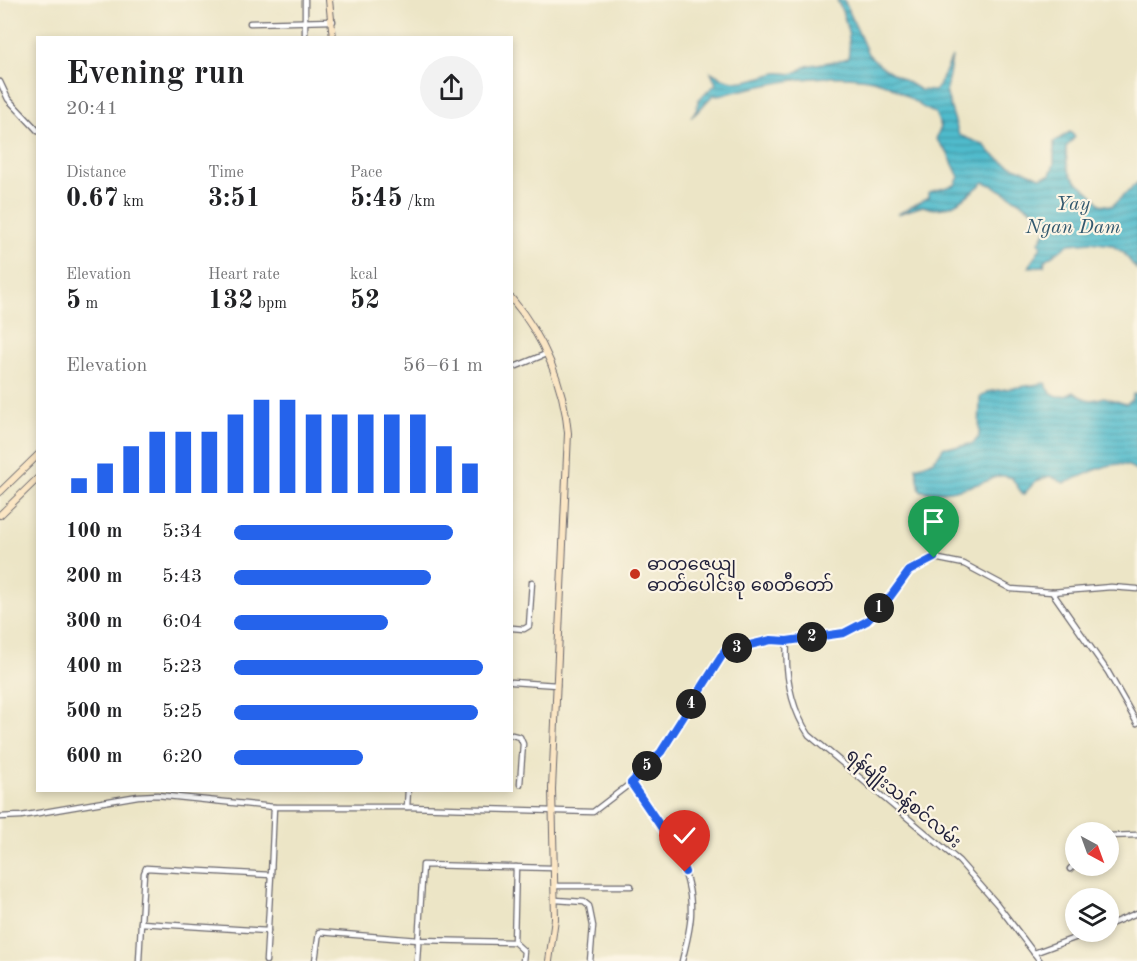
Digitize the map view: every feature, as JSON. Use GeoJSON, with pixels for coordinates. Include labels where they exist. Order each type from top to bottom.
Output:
{"type":"FeatureCollection","features":[{"type":"Feature","properties":{"kind":"main road"},"geometry":{"type":"LineString","coordinates":[[329,0],[333,36]]}},
{"type":"Feature","properties":{"kind":"main road"},"geometry":{"type":"LineString","coordinates":[[332,19],[333,0]]}},
{"type":"Feature","properties":{"kind":"main road"},"geometry":{"type":"LineString","coordinates":[[513,300],[546,354],[559,383],[568,433],[552,811],[556,900],[549,961]]}},
{"type":"Feature","properties":{"kind":"main road"},"geometry":{"type":"LineString","coordinates":[[0,492],[36,458]]}},
{"type":"Feature","properties":{"kind":"main road"},"geometry":{"type":"LineString","coordinates":[[0,515],[36,480]]}},
{"type":"Feature","properties":{"kind":"street"},"geometry":{"type":"LineString","coordinates":[[305,0],[305,36]]}},
{"type":"Feature","properties":{"kind":"street"},"geometry":{"type":"LineString","coordinates":[[250,23],[332,19]]}},
{"type":"Feature","properties":{"kind":"street"},"geometry":{"type":"LineString","coordinates":[[0,82],[8,99],[36,129]]}},
{"type":"Feature","properties":{"kind":"street"},"geometry":{"type":"LineString","coordinates":[[513,368],[546,354]]}},
{"type":"Feature","properties":{"kind":"street"},"geometry":{"type":"LineString","coordinates":[[0,817],[21,816],[156,795],[274,807],[407,807],[593,812],[631,783],[661,752],[725,651],[771,640],[787,641],[844,633],[867,621],[890,597],[909,571],[934,558],[964,564],[1011,589],[1052,592],[1111,587],[1137,589]]}},
{"type":"Feature","properties":{"kind":"street"},"geometry":{"type":"LineString","coordinates":[[513,628],[524,629],[529,626],[532,582]]}},
{"type":"Feature","properties":{"kind":"street"},"geometry":{"type":"LineString","coordinates":[[1052,592],[1108,672],[1137,723]]}},
{"type":"Feature","properties":{"kind":"street","name":"ရန်မျိုးသန့်စင်လမ်း"},"geometry":{"type":"LineString","coordinates":[[787,641],[786,664],[794,700],[798,716],[809,735],[959,861],[997,904],[1040,961]]}},
{"type":"Feature","properties":{"kind":"street"},"geometry":{"type":"LineString","coordinates":[[513,682],[557,685]]}},
{"type":"Feature","properties":{"kind":"street"},"geometry":{"type":"LineString","coordinates":[[513,735],[520,738],[523,744],[520,784]]}},
{"type":"Feature","properties":{"kind":"street"},"geometry":{"type":"LineString","coordinates":[[631,783],[674,846],[685,872],[691,910],[689,933],[682,961]]}},
{"type":"Feature","properties":{"kind":"street"},"geometry":{"type":"LineString","coordinates":[[407,807],[408,792]]}},
{"type":"Feature","properties":{"kind":"street"},"geometry":{"type":"LineString","coordinates":[[266,961],[274,807]]}},
{"type":"Feature","properties":{"kind":"street"},"geometry":{"type":"LineString","coordinates":[[1119,836],[1137,834]]}},
{"type":"Feature","properties":{"kind":"street"},"geometry":{"type":"LineString","coordinates":[[417,961],[423,865],[553,868]]}},
{"type":"Feature","properties":{"kind":"street"},"geometry":{"type":"LineString","coordinates":[[514,942],[516,867]]}},
{"type":"Feature","properties":{"kind":"street"},"geometry":{"type":"LineString","coordinates":[[139,961],[146,868],[271,875]]}},
{"type":"Feature","properties":{"kind":"street"},"geometry":{"type":"LineString","coordinates":[[555,886],[631,886]]}},
{"type":"Feature","properties":{"kind":"street"},"geometry":{"type":"LineString","coordinates":[[556,900],[584,902],[589,906],[593,926],[590,961]]}},
{"type":"Feature","properties":{"kind":"street"},"geometry":{"type":"LineString","coordinates":[[1119,921],[1137,914]]}},
{"type":"Feature","properties":{"kind":"street"},"geometry":{"type":"LineString","coordinates":[[141,923],[268,931]]}},
{"type":"Feature","properties":{"kind":"street"},"geometry":{"type":"LineString","coordinates":[[315,961],[319,932],[418,940],[514,942],[524,951],[523,961]]}},
{"type":"Feature","properties":{"kind":"street"},"geometry":{"type":"LineString","coordinates":[[1035,954],[1066,942]]}},
{"type":"Feature","properties":{"kind":"water","name":"Yay Ngan Dam"},"geometry":{"type":"Polygon","coordinates":[[[837,0],[844,0],[868,54],[881,66],[920,90],[934,91],[939,86],[952,57],[946,92],[959,135],[984,145],[992,154],[1007,164],[1040,177],[1050,175],[1054,164],[1054,142],[1070,132],[1075,137],[1066,147],[1068,169],[1075,181],[1093,195],[1100,204],[1112,206],[1137,183],[1137,270],[1123,252],[1111,245],[1091,242],[1069,244],[1045,260],[1044,266],[1029,267],[1041,246],[1039,242],[1046,230],[1047,222],[1017,200],[984,182],[956,203],[948,206],[932,208],[923,206],[898,214],[929,197],[929,192],[955,185],[959,177],[947,152],[936,139],[941,127],[935,113],[883,83],[845,77],[800,79],[714,95],[691,117],[697,109],[698,100],[716,84],[711,72],[729,80],[744,81],[777,73],[793,74],[807,66],[848,58],[847,28],[837,0]]]}},
{"type":"Feature","properties":{"kind":"water"},"geometry":{"type":"Polygon","coordinates":[[[1045,383],[1057,396],[1065,396],[1074,392],[1088,399],[1104,397],[1126,404],[1132,399],[1133,394],[1137,393],[1137,471],[1120,464],[1100,468],[1064,483],[1050,476],[1036,481],[1023,495],[1012,478],[1002,476],[950,491],[933,493],[920,490],[916,467],[933,460],[943,447],[974,443],[979,436],[980,398],[987,392],[1045,383]]]}},
{"type":"Feature","properties":{"kind":"place","name":"ဓာတုဇေယျ ဓာတ်ပေါင်းစု စေတီတော်"},"geometry":{"type":"Point","coordinates":[635,574]}},
{"type":"Feature","properties":{"kind":"route"},"geometry":{"type":"LineString","coordinates":[[685,872],[674,846],[631,783],[661,752],[725,651],[771,640],[787,641],[844,633],[867,621],[890,597],[909,571],[934,558]]}}]}
